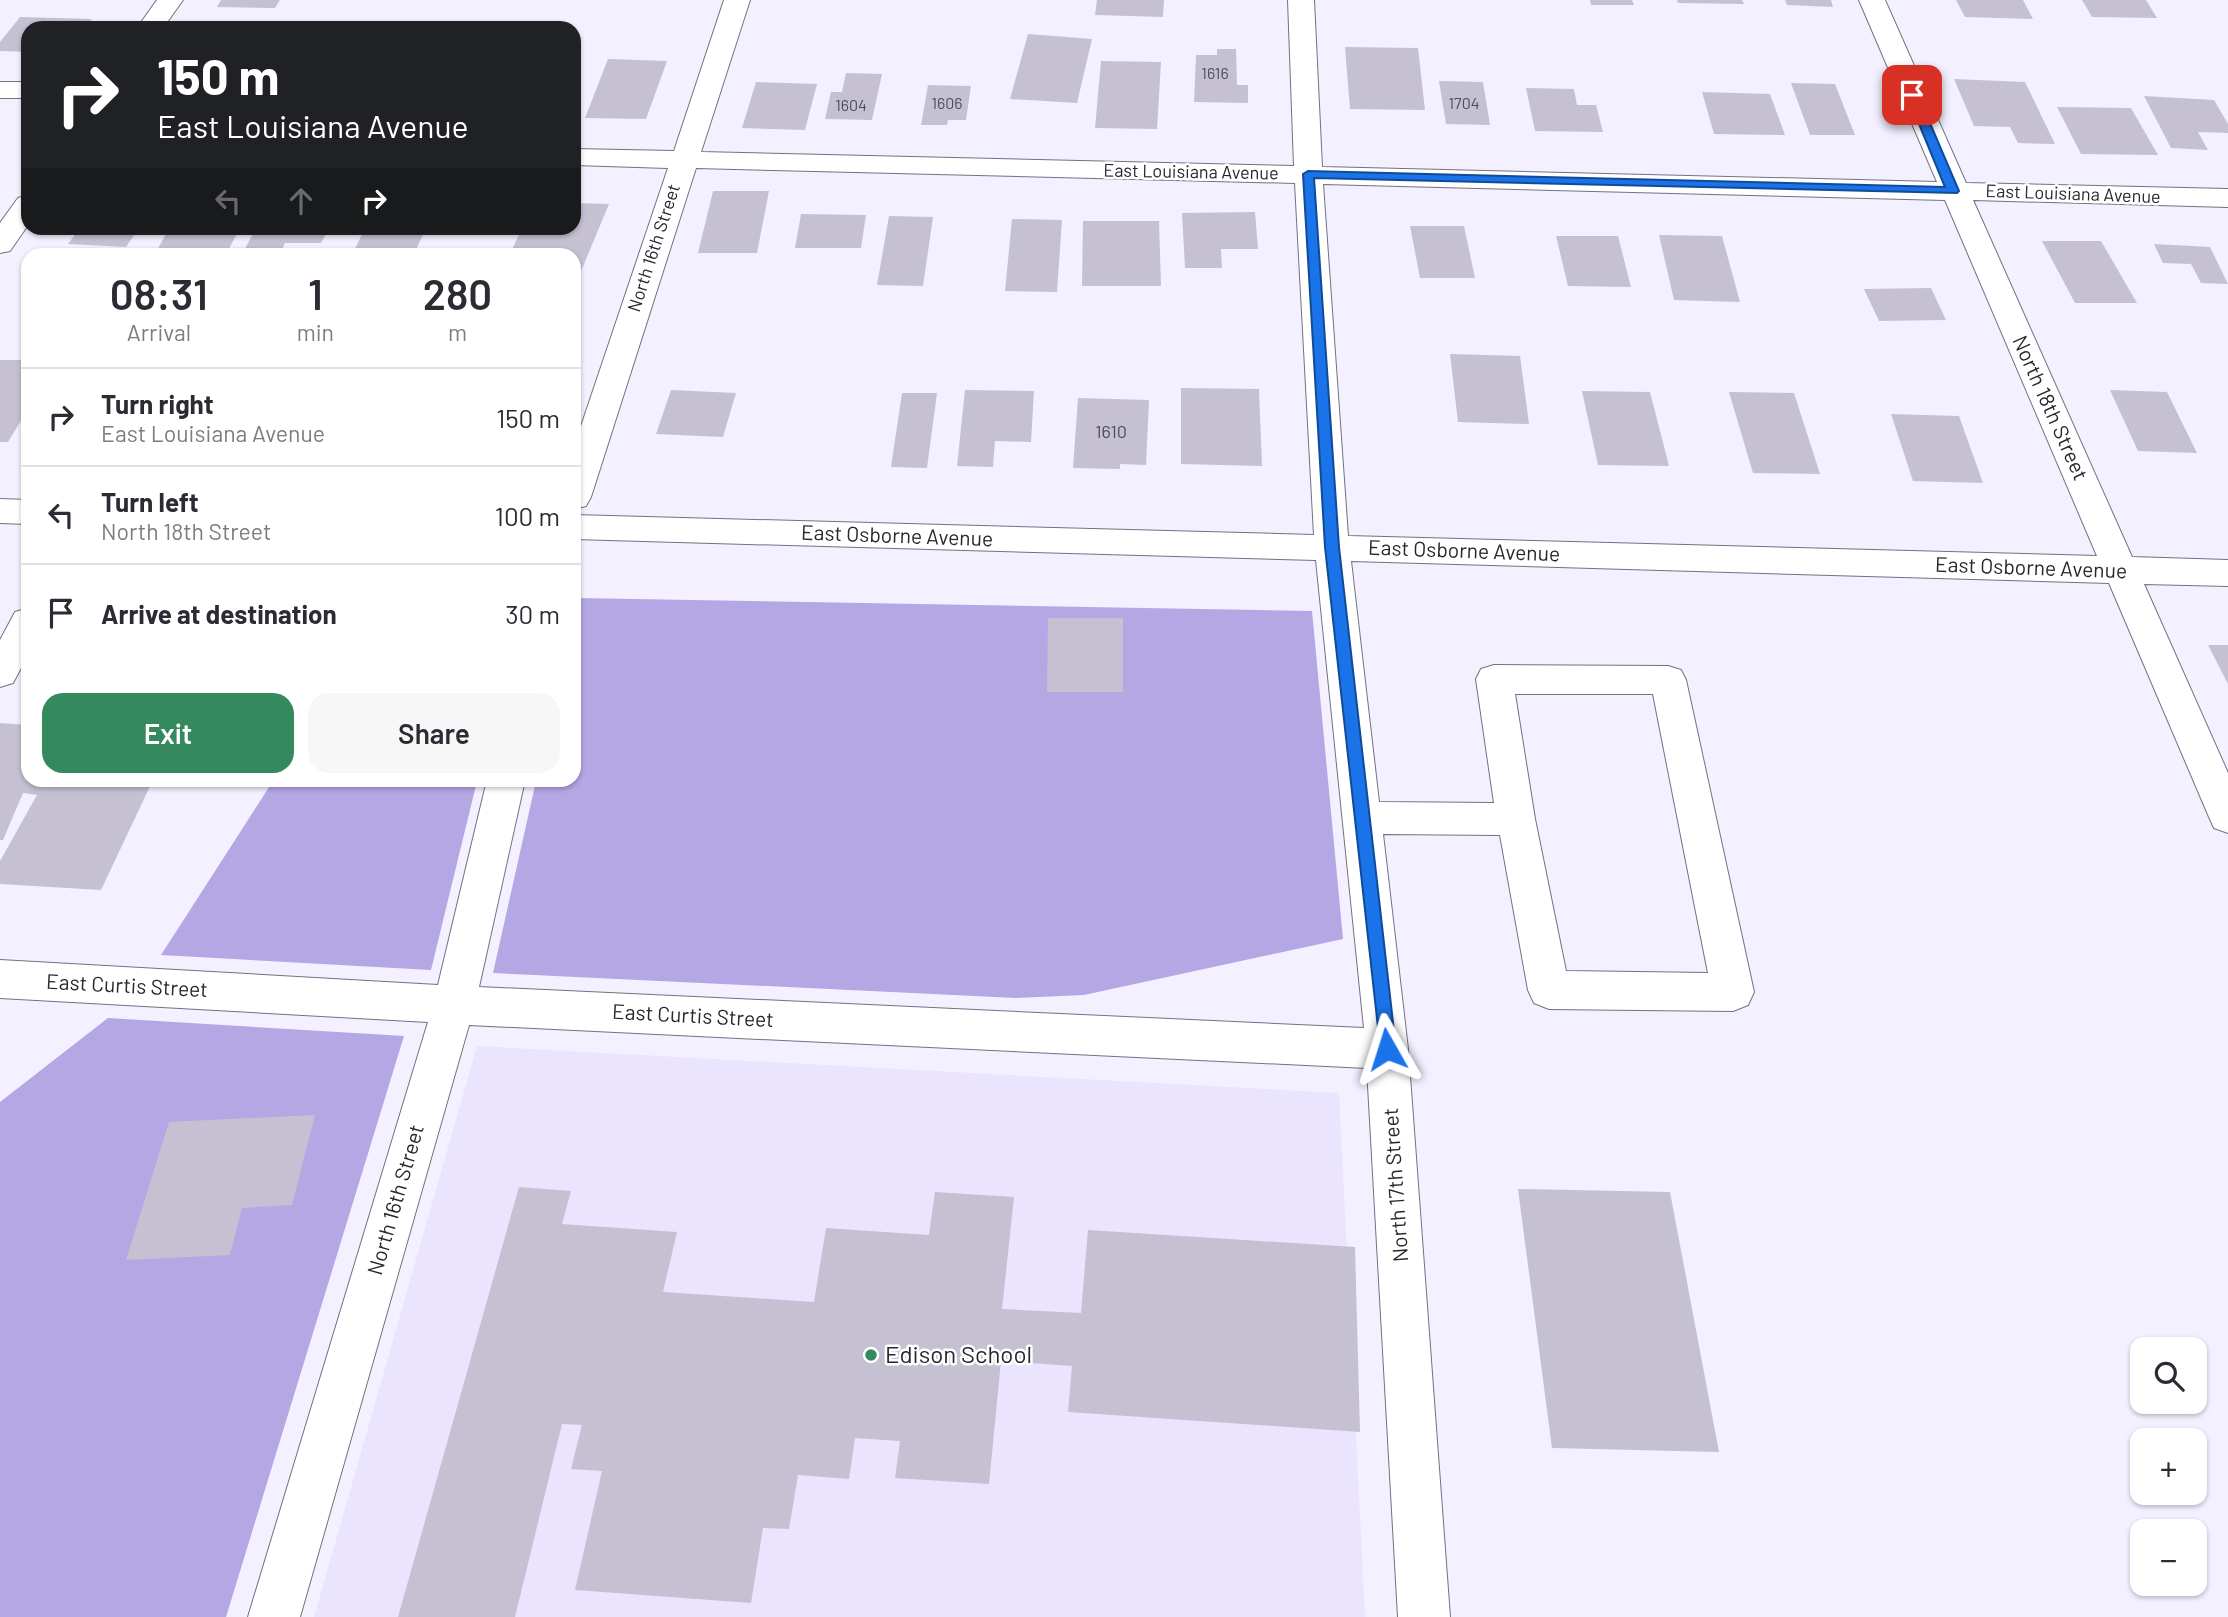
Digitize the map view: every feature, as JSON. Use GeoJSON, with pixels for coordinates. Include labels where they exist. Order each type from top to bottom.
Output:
{"type":"FeatureCollection","features":[{"type":"Feature","properties":{"kind":"street"},"geometry":{"type":"LineString","coordinates":[[155,21],[170,0]]}},
{"type":"Feature","properties":{"kind":"street","name":"North 16th Street"},"geometry":{"type":"LineString","coordinates":[[581,475],[737,0]]}},
{"type":"Feature","properties":{"kind":"street","name":"North 17th Street"},"geometry":{"type":"LineString","coordinates":[[1301,0],[1308,174],[1332,547],[1387,1049],[1423,1617]]}},
{"type":"Feature","properties":{"kind":"street","name":"North 18th Street"},"geometry":{"type":"LineString","coordinates":[[1872,0],[2228,817]]}},
{"type":"Feature","properties":{"kind":"street"},"geometry":{"type":"LineString","coordinates":[[0,90],[21,90]]}},
{"type":"Feature","properties":{"kind":"street","name":"East Louisiana Avenue"},"geometry":{"type":"LineString","coordinates":[[581,157],[2228,198]]}},
{"type":"Feature","properties":{"kind":"street"},"geometry":{"type":"LineString","coordinates":[[0,244],[21,214]]}},
{"type":"Feature","properties":{"kind":"street"},"geometry":{"type":"LineString","coordinates":[[0,511],[21,512]]}},
{"type":"Feature","properties":{"kind":"street","name":"East Osborne Avenue"},"geometry":{"type":"LineString","coordinates":[[581,527],[2228,573]]}},
{"type":"Feature","properties":{"kind":"street"},"geometry":{"type":"LineString","coordinates":[[21,635],[0,674],[21,675]]}},
{"type":"Feature","properties":{"kind":"street"},"geometry":{"type":"LineString","coordinates":[[1494,679],[1668,680],[1733,992],[1549,990],[1517,819],[1494,679]]}},
{"type":"Feature","properties":{"kind":"street","name":"North 16th Street"},"geometry":{"type":"LineString","coordinates":[[274,1617],[454,1005],[504,787]]}},
{"type":"Feature","properties":{"kind":"street"},"geometry":{"type":"LineString","coordinates":[[1362,818],[1517,819]]}},
{"type":"Feature","properties":{"kind":"street","name":"East Curtis Street"},"geometry":{"type":"LineString","coordinates":[[0,979],[454,1005],[1387,1049]]}},
{"type":"Feature","properties":{"kind":"shaded area"},"geometry":{"type":"Polygon","coordinates":[[[581,598],[1312,611],[1343,939],[1084,995],[1016,998],[493,973],[535,787],[581,787],[581,598]]]}},
{"type":"Feature","properties":{"kind":"shaded area"},"geometry":{"type":"Polygon","coordinates":[[[269,787],[476,787],[431,970],[161,955],[269,787]]]}},
{"type":"Feature","properties":{"kind":"shaded area"},"geometry":{"type":"Polygon","coordinates":[[[108,1018],[404,1036],[226,1617],[0,1617],[0,1102],[108,1018]]]}},
{"type":"Feature","properties":{"kind":"shaded area","name":"Edison School"},"geometry":{"type":"Polygon","coordinates":[[[477,1046],[1339,1093],[1365,1617],[314,1617],[477,1046]]]}},
{"type":"Feature","properties":{"kind":"building"},"geometry":{"type":"Polygon","coordinates":[[[221,0],[280,0],[275,8],[217,7],[221,0]]]}},
{"type":"Feature","properties":{"kind":"building"},"geometry":{"type":"Polygon","coordinates":[[[1097,0],[1164,0],[1163,17],[1095,15],[1097,0]]]}},
{"type":"Feature","properties":{"kind":"building"},"geometry":{"type":"Polygon","coordinates":[[[1590,0],[1632,0],[1634,5],[1591,5],[1590,0]]]}},
{"type":"Feature","properties":{"kind":"building"},"geometry":{"type":"Polygon","coordinates":[[[1677,0],[1742,0],[1744,4],[1678,3],[1677,0]]]}},
{"type":"Feature","properties":{"kind":"building"},"geometry":{"type":"Polygon","coordinates":[[[1785,0],[1831,0],[1833,7],[1787,5],[1785,0]]]}},
{"type":"Feature","properties":{"kind":"building"},"geometry":{"type":"Polygon","coordinates":[[[1956,0],[2023,0],[2033,19],[1965,17],[1956,0]]]}},
{"type":"Feature","properties":{"kind":"building"},"geometry":{"type":"Polygon","coordinates":[[[2082,0],[2146,0],[2157,18],[2092,17],[2082,0]]]}},
{"type":"Feature","properties":{"kind":"building"},"geometry":{"type":"Polygon","coordinates":[[[20,17],[92,19],[21,21],[21,52],[0,51],[0,42],[20,17]]]}},
{"type":"Feature","properties":{"kind":"building"},"geometry":{"type":"Polygon","coordinates":[[[1028,34],[1092,39],[1077,103],[1010,99],[1028,34]]]}},
{"type":"Feature","properties":{"kind":"building"},"geometry":{"type":"Polygon","coordinates":[[[1345,47],[1418,48],[1425,110],[1350,109],[1345,47]]]}},
{"type":"Feature","properties":{"kind":"building"},"geometry":{"type":"Polygon","coordinates":[[[1217,49],[1236,49],[1237,85],[1248,85],[1248,103],[1194,102],[1196,55],[1217,55],[1217,49]]]}},
{"type":"Feature","properties":{"kind":"building"},"geometry":{"type":"Polygon","coordinates":[[[608,59],[667,61],[646,119],[585,118],[608,59]]]}},
{"type":"Feature","properties":{"kind":"building"},"geometry":{"type":"Polygon","coordinates":[[[1101,61],[1161,62],[1157,129],[1095,128],[1101,61]]]}},
{"type":"Feature","properties":{"kind":"building"},"geometry":{"type":"Polygon","coordinates":[[[846,73],[882,74],[872,120],[825,119],[831,92],[842,92],[846,73]]]}},
{"type":"Feature","properties":{"kind":"building"},"geometry":{"type":"Polygon","coordinates":[[[1954,79],[2025,82],[2055,144],[2018,143],[2010,127],[1974,126],[1954,79]]]}},
{"type":"Feature","properties":{"kind":"building"},"geometry":{"type":"Polygon","coordinates":[[[1439,81],[1483,82],[1490,125],[1446,124],[1439,81]]]}},
{"type":"Feature","properties":{"kind":"building"},"geometry":{"type":"Polygon","coordinates":[[[756,82],[817,84],[805,130],[742,128],[756,82]]]}},
{"type":"Feature","properties":{"kind":"building"},"geometry":{"type":"Polygon","coordinates":[[[1791,83],[1835,84],[1855,135],[1810,135],[1791,83]]]}},
{"type":"Feature","properties":{"kind":"building"},"geometry":{"type":"Polygon","coordinates":[[[928,85],[971,86],[966,120],[948,120],[947,125],[921,125],[928,85]]]}},
{"type":"Feature","properties":{"kind":"building"},"geometry":{"type":"Polygon","coordinates":[[[1526,88],[1574,89],[1577,105],[1596,105],[1603,132],[1535,131],[1526,88]]]}},
{"type":"Feature","properties":{"kind":"building"},"geometry":{"type":"Polygon","coordinates":[[[1702,92],[1770,94],[1785,135],[1714,134],[1702,92]]]}},
{"type":"Feature","properties":{"kind":"building"},"geometry":{"type":"Polygon","coordinates":[[[2144,96],[2214,100],[2228,124],[2228,133],[2198,132],[2208,150],[2171,148],[2144,96]]]}},
{"type":"Feature","properties":{"kind":"building"},"geometry":{"type":"Polygon","coordinates":[[[2057,107],[2131,108],[2158,155],[2081,154],[2057,107]]]}},
{"type":"Feature","properties":{"kind":"building"},"geometry":{"type":"Polygon","coordinates":[[[713,191],[769,191],[757,253],[698,253],[713,191]]]}},
{"type":"Feature","properties":{"kind":"building"},"geometry":{"type":"Polygon","coordinates":[[[581,203],[609,204],[581,271],[581,248],[513,248],[519,235],[581,235],[581,203]]]}},
{"type":"Feature","properties":{"kind":"building"},"geometry":{"type":"Polygon","coordinates":[[[1255,212],[1258,249],[1221,249],[1222,268],[1185,268],[1182,213],[1255,212]]]}},
{"type":"Feature","properties":{"kind":"building"},"geometry":{"type":"Polygon","coordinates":[[[801,214],[866,215],[861,248],[795,248],[801,214]]]}},
{"type":"Feature","properties":{"kind":"building"},"geometry":{"type":"Polygon","coordinates":[[[889,216],[933,217],[923,286],[877,285],[889,216]]]}},
{"type":"Feature","properties":{"kind":"building"},"geometry":{"type":"Polygon","coordinates":[[[1012,219],[1062,220],[1057,292],[1005,291],[1012,219]]]}},
{"type":"Feature","properties":{"kind":"building"},"geometry":{"type":"Polygon","coordinates":[[[1083,221],[1159,221],[1161,286],[1082,286],[1083,221]]]}},
{"type":"Feature","properties":{"kind":"building"},"geometry":{"type":"Polygon","coordinates":[[[1410,226],[1464,226],[1475,278],[1420,278],[1410,226]]]}},
{"type":"Feature","properties":{"kind":"building"},"geometry":{"type":"Polygon","coordinates":[[[75,235],[134,235],[126,247],[68,244],[75,235]]]}},
{"type":"Feature","properties":{"kind":"building"},"geometry":{"type":"Polygon","coordinates":[[[165,235],[236,235],[229,248],[158,248],[165,235]]]}},
{"type":"Feature","properties":{"kind":"building"},"geometry":{"type":"Polygon","coordinates":[[[252,235],[325,235],[321,243],[285,243],[283,248],[245,248],[252,235]]]}},
{"type":"Feature","properties":{"kind":"building"},"geometry":{"type":"Polygon","coordinates":[[[362,235],[423,235],[417,248],[355,248],[362,235]]]}},
{"type":"Feature","properties":{"kind":"building"},"geometry":{"type":"Polygon","coordinates":[[[1659,235],[1722,236],[1740,302],[1674,300],[1659,235]]]}},
{"type":"Feature","properties":{"kind":"building"},"geometry":{"type":"Polygon","coordinates":[[[1556,236],[1618,236],[1631,287],[1568,286],[1556,236]]]}},
{"type":"Feature","properties":{"kind":"building"},"geometry":{"type":"Polygon","coordinates":[[[2042,241],[2101,241],[2137,303],[2075,303],[2042,241]]]}},
{"type":"Feature","properties":{"kind":"building"},"geometry":{"type":"Polygon","coordinates":[[[2154,244],[2210,247],[2228,284],[2201,283],[2191,264],[2163,263],[2154,244]]]}},
{"type":"Feature","properties":{"kind":"building"},"geometry":{"type":"Polygon","coordinates":[[[1931,288],[1946,320],[1879,321],[1864,289],[1931,288]]]}},
{"type":"Feature","properties":{"kind":"building"},"geometry":{"type":"Polygon","coordinates":[[[1450,354],[1520,356],[1529,424],[1458,422],[1450,354]]]}},
{"type":"Feature","properties":{"kind":"building"},"geometry":{"type":"Polygon","coordinates":[[[0,360],[21,360],[21,421],[8,442],[0,442],[0,360]]]}},
{"type":"Feature","properties":{"kind":"building"},"geometry":{"type":"Polygon","coordinates":[[[1181,388],[1259,389],[1262,466],[1181,464],[1181,388]]]}},
{"type":"Feature","properties":{"kind":"building"},"geometry":{"type":"Polygon","coordinates":[[[671,390],[736,393],[723,437],[656,434],[671,390]]]}},
{"type":"Feature","properties":{"kind":"building"},"geometry":{"type":"Polygon","coordinates":[[[965,390],[1034,391],[1031,442],[995,441],[993,467],[957,466],[965,390]]]}},
{"type":"Feature","properties":{"kind":"building"},"geometry":{"type":"Polygon","coordinates":[[[2110,390],[2167,392],[2197,453],[2138,451],[2110,390]]]}},
{"type":"Feature","properties":{"kind":"building"},"geometry":{"type":"Polygon","coordinates":[[[1582,391],[1650,392],[1669,466],[1598,465],[1582,391]]]}},
{"type":"Feature","properties":{"kind":"building"},"geometry":{"type":"Polygon","coordinates":[[[1729,392],[1794,393],[1820,474],[1753,473],[1729,392]]]}},
{"type":"Feature","properties":{"kind":"building"},"geometry":{"type":"Polygon","coordinates":[[[902,393],[937,393],[927,468],[891,467],[902,393]]]}},
{"type":"Feature","properties":{"kind":"building"},"geometry":{"type":"Polygon","coordinates":[[[1078,398],[1149,400],[1146,465],[1120,464],[1120,469],[1073,468],[1078,398]]]}},
{"type":"Feature","properties":{"kind":"building"},"geometry":{"type":"Polygon","coordinates":[[[1891,414],[1959,416],[1983,483],[1913,481],[1891,414]]]}},
{"type":"Feature","properties":{"kind":"building"},"geometry":{"type":"Polygon","coordinates":[[[1048,618],[1123,618],[1123,692],[1047,692],[1048,618]]]}},
{"type":"Feature","properties":{"kind":"building"},"geometry":{"type":"Polygon","coordinates":[[[2208,645],[2228,645],[2228,684],[2208,645]]]}},
{"type":"Feature","properties":{"kind":"building"},"geometry":{"type":"Polygon","coordinates":[[[0,723],[21,724],[21,787],[150,787],[101,890],[0,884],[0,861],[37,795],[23,793],[3,840],[0,840],[0,723]]]}},
{"type":"Feature","properties":{"kind":"building"},"geometry":{"type":"Polygon","coordinates":[[[315,1115],[292,1205],[242,1208],[230,1255],[126,1260],[169,1122],[315,1115]]]}},
{"type":"Feature","properties":{"kind":"building"},"geometry":{"type":"Polygon","coordinates":[[[519,1187],[571,1191],[562,1224],[677,1232],[663,1292],[814,1302],[826,1228],[929,1235],[935,1192],[1014,1197],[1002,1309],[1081,1313],[1088,1230],[1355,1247],[1360,1432],[1068,1412],[1072,1366],[1001,1361],[989,1484],[895,1478],[900,1441],[855,1438],[849,1479],[798,1475],[789,1529],[763,1528],[751,1603],[575,1590],[602,1471],[571,1469],[582,1425],[562,1424],[515,1617],[398,1617],[519,1187]]]}},
{"type":"Feature","properties":{"kind":"building"},"geometry":{"type":"Polygon","coordinates":[[[1518,1189],[1670,1192],[1719,1452],[1552,1448],[1518,1189]]]}},
{"type":"Feature","properties":{"kind":"place","name":"Edison School"},"geometry":{"type":"Point","coordinates":[871,1355]}},
{"type":"Feature","properties":{"kind":"route"},"geometry":{"type":"LineString","coordinates":[[1387,1049],[1332,547],[1308,174],[1953,191],[1912,95]]}}]}
